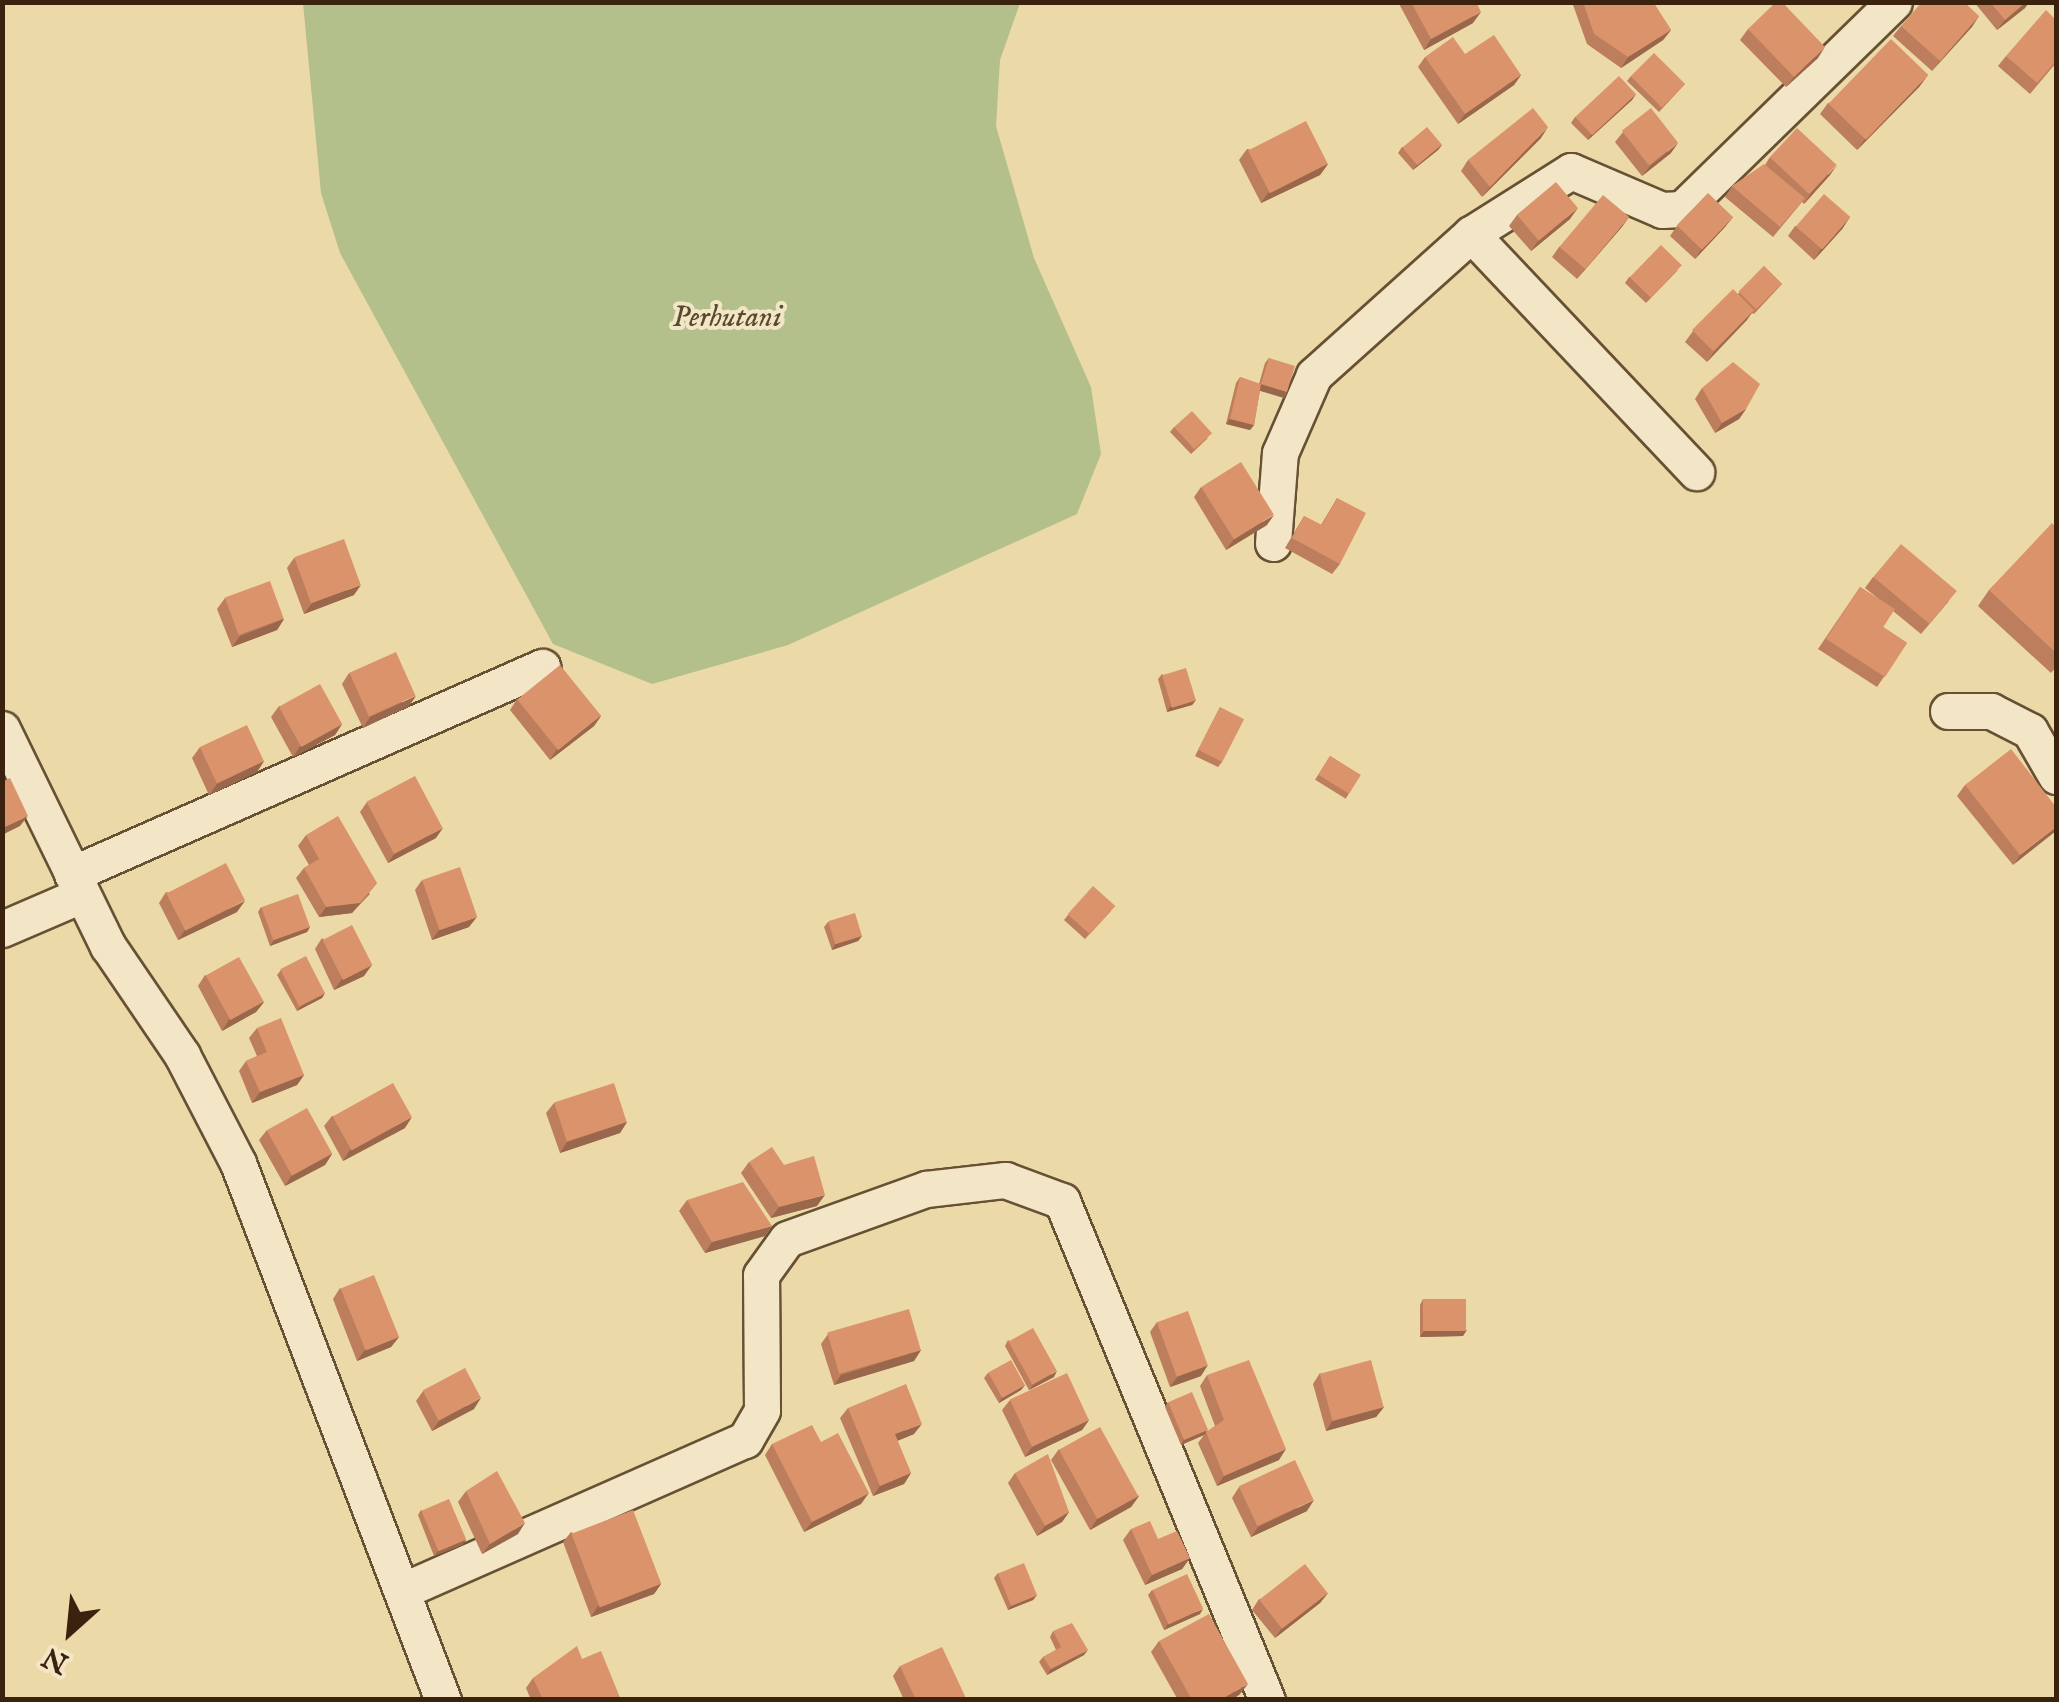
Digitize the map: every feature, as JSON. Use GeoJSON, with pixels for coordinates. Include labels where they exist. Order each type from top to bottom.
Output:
{"type":"FeatureCollection","features":[{"type":"Feature","properties":{"kind":"street"},"geometry":{"type":"LineString","coordinates":[[1273,543],[1280,454],[1314,375],[1470,234],[1571,170],[1662,210],[1682,209],[1894,2]]}},
{"type":"Feature","properties":{"kind":"street"},"geometry":{"type":"LineString","coordinates":[[1470,234],[1696,472]]}},
{"type":"Feature","properties":{"kind":"street"},"geometry":{"type":"LineString","coordinates":[[2,929],[76,884],[542,668]]}},
{"type":"Feature","properties":{"kind":"street"},"geometry":{"type":"LineString","coordinates":[[1948,711],[1991,712],[2030,732],[2056,776]]}},
{"type":"Feature","properties":{"kind":"street"},"geometry":{"type":"LineString","coordinates":[[2,729],[76,884],[238,1163],[443,1700]]}},
{"type":"Feature","properties":{"kind":"street"},"geometry":{"type":"LineString","coordinates":[[402,1591],[745,1440],[762,1410],[761,1276],[788,1239],[926,1189],[1005,1180],[1062,1201],[1267,1700]]}},
{"type":"Feature","properties":{"kind":"green space","name":"Perhutani"},"geometry":{"type":"Polygon","coordinates":[[[303,3],[1020,3],[1000,60],[996,126],[1034,258],[1091,387],[1101,454],[1077,514],[788,645],[652,684],[553,644],[340,253],[321,193],[303,3]]]}},
{"type":"Feature","properties":{"kind":"building"},"geometry":{"type":"Polygon","coordinates":[[[1411,2],[1476,2],[1481,12],[1431,39],[1411,2]]]}},
{"type":"Feature","properties":{"kind":"building"},"geometry":{"type":"Polygon","coordinates":[[[1583,2],[1653,2],[1671,30],[1628,57],[1594,34],[1583,2]]]}},
{"type":"Feature","properties":{"kind":"building"},"geometry":{"type":"Polygon","coordinates":[[[1776,2],[1782,2],[1825,47],[1794,77],[1748,29],[1776,2]]]}},
{"type":"Feature","properties":{"kind":"building"},"geometry":{"type":"Polygon","coordinates":[[[1922,2],[1964,2],[1979,16],[1940,61],[1901,26],[1922,2]]]}},
{"type":"Feature","properties":{"kind":"building"},"geometry":{"type":"Polygon","coordinates":[[[1990,2],[2026,2],[2005,20],[1990,2]]]}},
{"type":"Feature","properties":{"kind":"building"},"geometry":{"type":"Polygon","coordinates":[[[2046,10],[2056,20],[2056,61],[2037,83],[2006,56],[2046,10]]]}},
{"type":"Feature","properties":{"kind":"building"},"geometry":{"type":"Polygon","coordinates":[[[1494,35],[1521,75],[1465,114],[1425,57],[1453,37],[1465,54],[1494,35]]]}},
{"type":"Feature","properties":{"kind":"building"},"geometry":{"type":"Polygon","coordinates":[[[1891,39],[1928,75],[1866,140],[1828,104],[1891,39]]]}},
{"type":"Feature","properties":{"kind":"building"},"geometry":{"type":"Polygon","coordinates":[[[1654,53],[1685,84],[1662,107],[1631,76],[1654,53]]]}},
{"type":"Feature","properties":{"kind":"building"},"geometry":{"type":"Polygon","coordinates":[[[1619,76],[1636,94],[1592,135],[1575,117],[1619,76]]]}},
{"type":"Feature","properties":{"kind":"building"},"geometry":{"type":"Polygon","coordinates":[[[1533,108],[1548,127],[1490,187],[1468,160],[1533,108]]]}},
{"type":"Feature","properties":{"kind":"building"},"geometry":{"type":"Polygon","coordinates":[[[1651,108],[1678,143],[1649,165],[1622,131],[1651,108]]]}},
{"type":"Feature","properties":{"kind":"building"},"geometry":{"type":"Polygon","coordinates":[[[1306,121],[1328,164],[1270,193],[1248,151],[1306,121]]]}},
{"type":"Feature","properties":{"kind":"building"},"geometry":{"type":"Polygon","coordinates":[[[1427,127],[1442,145],[1417,165],[1402,148],[1427,127]]]}},
{"type":"Feature","properties":{"kind":"building"},"geometry":{"type":"Polygon","coordinates":[[[1797,128],[1836,165],[1809,194],[1770,157],[1797,128]]]}},
{"type":"Feature","properties":{"kind":"building"},"geometry":{"type":"Polygon","coordinates":[[[1764,164],[1805,198],[1780,227],[1732,186],[1764,164]]]}},
{"type":"Feature","properties":{"kind":"building"},"geometry":{"type":"Polygon","coordinates":[[[1556,182],[1578,208],[1539,241],[1517,215],[1556,182]]]}},
{"type":"Feature","properties":{"kind":"building"},"geometry":{"type":"Polygon","coordinates":[[[1708,193],[1733,217],[1702,250],[1677,225],[1708,193]]]}},
{"type":"Feature","properties":{"kind":"building"},"geometry":{"type":"Polygon","coordinates":[[[1824,194],[1850,217],[1822,249],[1796,226],[1824,194]]]}},
{"type":"Feature","properties":{"kind":"building"},"geometry":{"type":"Polygon","coordinates":[[[1603,195],[1629,217],[1585,269],[1559,247],[1603,195]]]}},
{"type":"Feature","properties":{"kind":"building"},"geometry":{"type":"Polygon","coordinates":[[[1661,245],[1682,265],[1651,298],[1630,277],[1661,245]]]}},
{"type":"Feature","properties":{"kind":"building"},"geometry":{"type":"Polygon","coordinates":[[[1764,266],[1782,284],[1756,309],[1739,291],[1764,266]]]}},
{"type":"Feature","properties":{"kind":"building"},"geometry":{"type":"Polygon","coordinates":[[[1733,289],[1754,310],[1713,351],[1692,330],[1733,289]]]}},
{"type":"Feature","properties":{"kind":"building"},"geometry":{"type":"Polygon","coordinates":[[[1269,358],[1295,366],[1287,392],[1261,384],[1269,358]]]}},
{"type":"Feature","properties":{"kind":"building"},"geometry":{"type":"Polygon","coordinates":[[[1733,362],[1760,384],[1746,409],[1722,423],[1702,388],[1733,362]]]}},
{"type":"Feature","properties":{"kind":"building"},"geometry":{"type":"Polygon","coordinates":[[[1240,377],[1261,384],[1254,425],[1230,419],[1240,377]]]}},
{"type":"Feature","properties":{"kind":"building"},"geometry":{"type":"Polygon","coordinates":[[[1192,411],[1212,433],[1194,449],[1174,427],[1192,411]]]}},
{"type":"Feature","properties":{"kind":"building"},"geometry":{"type":"Polygon","coordinates":[[[1241,462],[1274,515],[1234,539],[1201,487],[1241,462]]]}},
{"type":"Feature","properties":{"kind":"building"},"geometry":{"type":"Polygon","coordinates":[[[1337,498],[1366,513],[1340,564],[1292,538],[1304,516],[1322,525],[1337,498]]]}},
{"type":"Feature","properties":{"kind":"building"},"geometry":{"type":"Polygon","coordinates":[[[2052,523],[2056,527],[2056,653],[1989,590],[2052,523]]]}},
{"type":"Feature","properties":{"kind":"building"},"geometry":{"type":"Polygon","coordinates":[[[344,539],[361,585],[311,603],[294,557],[344,539]]]}},
{"type":"Feature","properties":{"kind":"building"},"geometry":{"type":"Polygon","coordinates":[[[1901,544],[1957,591],[1929,624],[1873,577],[1901,544]]]}},
{"type":"Feature","properties":{"kind":"building"},"geometry":{"type":"Polygon","coordinates":[[[270,581],[284,619],[239,635],[225,597],[270,581]]]}},
{"type":"Feature","properties":{"kind":"building"},"geometry":{"type":"Polygon","coordinates":[[[1860,587],[1895,609],[1883,627],[1907,643],[1885,677],[1826,639],[1860,587]]]}},
{"type":"Feature","properties":{"kind":"building"},"geometry":{"type":"Polygon","coordinates":[[[396,652],[416,696],[369,717],[349,673],[396,652]]]}},
{"type":"Feature","properties":{"kind":"building"},"geometry":{"type":"Polygon","coordinates":[[[560,665],[601,716],[558,750],[517,700],[560,665]]]}},
{"type":"Feature","properties":{"kind":"building"},"geometry":{"type":"Polygon","coordinates":[[[1186,668],[1196,701],[1172,708],[1162,675],[1186,668]]]}},
{"type":"Feature","properties":{"kind":"building"},"geometry":{"type":"Polygon","coordinates":[[[320,684],[342,724],[301,747],[279,707],[320,684]]]}},
{"type":"Feature","properties":{"kind":"building"},"geometry":{"type":"Polygon","coordinates":[[[1220,707],[1244,719],[1222,762],[1198,750],[1220,707]]]}},
{"type":"Feature","properties":{"kind":"building"},"geometry":{"type":"Polygon","coordinates":[[[247,725],[264,761],[217,783],[200,747],[247,725]]]}},
{"type":"Feature","properties":{"kind":"building"},"geometry":{"type":"Polygon","coordinates":[[[2011,749],[2056,807],[2056,827],[2020,855],[1965,785],[2011,749]]]}},
{"type":"Feature","properties":{"kind":"building"},"geometry":{"type":"Polygon","coordinates":[[[1330,756],[1361,775],[1349,794],[1318,775],[1330,756]]]}},
{"type":"Feature","properties":{"kind":"building"},"geometry":{"type":"Polygon","coordinates":[[[415,776],[443,828],[394,854],[366,802],[415,776]]]}},
{"type":"Feature","properties":{"kind":"building"},"geometry":{"type":"Polygon","coordinates":[[[10,778],[28,816],[2,828],[2,782],[10,778]]]}},
{"type":"Feature","properties":{"kind":"building"},"geometry":{"type":"Polygon","coordinates":[[[338,816],[377,883],[360,903],[326,907],[304,868],[319,859],[306,835],[338,816]]]}},
{"type":"Feature","properties":{"kind":"building"},"geometry":{"type":"Polygon","coordinates":[[[226,863],[245,900],[185,931],[166,893],[226,863]]]}},
{"type":"Feature","properties":{"kind":"building"},"geometry":{"type":"Polygon","coordinates":[[[460,867],[477,917],[439,930],[422,880],[460,867]]]}},
{"type":"Feature","properties":{"kind":"building"},"geometry":{"type":"Polygon","coordinates":[[[1093,886],[1115,906],[1090,934],[1068,914],[1093,886]]]}},
{"type":"Feature","properties":{"kind":"building"},"geometry":{"type":"Polygon","coordinates":[[[298,894],[310,927],[273,940],[261,907],[298,894]]]}},
{"type":"Feature","properties":{"kind":"building"},"geometry":{"type":"Polygon","coordinates":[[[855,913],[862,936],[835,944],[828,921],[855,913]]]}},
{"type":"Feature","properties":{"kind":"building"},"geometry":{"type":"Polygon","coordinates":[[[352,925],[372,965],[343,980],[323,940],[352,925]]]}},
{"type":"Feature","properties":{"kind":"building"},"geometry":{"type":"Polygon","coordinates":[[[306,956],[325,993],[299,1007],[280,969],[306,956]]]}},
{"type":"Feature","properties":{"kind":"building"},"geometry":{"type":"Polygon","coordinates":[[[239,957],[264,1002],[230,1020],[206,975],[239,957]]]}},
{"type":"Feature","properties":{"kind":"building"},"geometry":{"type":"Polygon","coordinates":[[[281,1018],[304,1075],[260,1092],[246,1061],[267,1052],[257,1028],[281,1018]]]}},
{"type":"Feature","properties":{"kind":"building"},"geometry":{"type":"Polygon","coordinates":[[[393,1083],[412,1117],[352,1151],[333,1116],[393,1083]]]}},
{"type":"Feature","properties":{"kind":"building"},"geometry":{"type":"Polygon","coordinates":[[[614,1083],[627,1122],[567,1141],[554,1102],[614,1083]]]}},
{"type":"Feature","properties":{"kind":"building"},"geometry":{"type":"Polygon","coordinates":[[[307,1108],[332,1153],[292,1176],[267,1130],[307,1108]]]}},
{"type":"Feature","properties":{"kind":"building"},"geometry":{"type":"Polygon","coordinates":[[[772,1147],[784,1165],[814,1156],[825,1195],[779,1207],[749,1162],[772,1147]]]}},
{"type":"Feature","properties":{"kind":"building"},"geometry":{"type":"Polygon","coordinates":[[[743,1182],[772,1226],[712,1242],[687,1200],[743,1182]]]}},
{"type":"Feature","properties":{"kind":"building"},"geometry":{"type":"Polygon","coordinates":[[[374,1275],[399,1337],[366,1351],[341,1288],[374,1275]]]}},
{"type":"Feature","properties":{"kind":"building"},"geometry":{"type":"Polygon","coordinates":[[[1423,1299],[1466,1299],[1466,1331],[1423,1331],[1423,1299]]]}},
{"type":"Feature","properties":{"kind":"building"},"geometry":{"type":"Polygon","coordinates":[[[909,1309],[921,1350],[839,1374],[827,1332],[909,1309]]]}},
{"type":"Feature","properties":{"kind":"building"},"geometry":{"type":"Polygon","coordinates":[[[1188,1311],[1208,1366],[1177,1377],[1157,1322],[1188,1311]]]}},
{"type":"Feature","properties":{"kind":"building"},"geometry":{"type":"Polygon","coordinates":[[[1033,1328],[1057,1371],[1032,1384],[1009,1342],[1033,1328]]]}},
{"type":"Feature","properties":{"kind":"building"},"geometry":{"type":"Polygon","coordinates":[[[1011,1360],[1025,1385],[1002,1398],[988,1373],[1011,1360]]]}},
{"type":"Feature","properties":{"kind":"building"},"geometry":{"type":"Polygon","coordinates":[[[1249,1360],[1286,1449],[1224,1476],[1206,1432],[1224,1420],[1207,1375],[1249,1360]]]}},
{"type":"Feature","properties":{"kind":"building"},"geometry":{"type":"Polygon","coordinates":[[[1371,1360],[1384,1407],[1332,1421],[1320,1374],[1371,1360]]]}},
{"type":"Feature","properties":{"kind":"building"},"geometry":{"type":"Polygon","coordinates":[[[465,1368],[481,1398],[439,1421],[423,1391],[465,1368]]]}},
{"type":"Feature","properties":{"kind":"building"},"geometry":{"type":"Polygon","coordinates":[[[1067,1373],[1089,1420],[1032,1447],[1010,1400],[1067,1373]]]}},
{"type":"Feature","properties":{"kind":"building"},"geometry":{"type":"Polygon","coordinates":[[[906,1384],[922,1424],[895,1434],[911,1473],[880,1486],[848,1408],[906,1384]]]}},
{"type":"Feature","properties":{"kind":"building"},"geometry":{"type":"Polygon","coordinates":[[[1192,1392],[1208,1430],[1184,1440],[1168,1402],[1192,1392]]]}},
{"type":"Feature","properties":{"kind":"building"},"geometry":{"type":"Polygon","coordinates":[[[812,1425],[821,1442],[838,1433],[869,1493],[812,1522],[772,1444],[812,1425]]]}},
{"type":"Feature","properties":{"kind":"building"},"geometry":{"type":"Polygon","coordinates":[[[1100,1427],[1138,1496],[1097,1519],[1059,1450],[1100,1427]]]}},
{"type":"Feature","properties":{"kind":"building"},"geometry":{"type":"Polygon","coordinates":[[[1048,1454],[1069,1512],[1045,1526],[1015,1473],[1048,1454]]]}},
{"type":"Feature","properties":{"kind":"building"},"geometry":{"type":"Polygon","coordinates":[[[1295,1460],[1314,1500],[1257,1526],[1239,1486],[1295,1460]]]}},
{"type":"Feature","properties":{"kind":"building"},"geometry":{"type":"Polygon","coordinates":[[[497,1471],[525,1523],[490,1544],[466,1491],[497,1471]]]}},
{"type":"Feature","properties":{"kind":"building"},"geometry":{"type":"Polygon","coordinates":[[[449,1499],[466,1540],[439,1551],[421,1511],[449,1499]]]}},
{"type":"Feature","properties":{"kind":"building"},"geometry":{"type":"Polygon","coordinates":[[[633,1510],[661,1584],[600,1607],[571,1534],[633,1510]]]}},
{"type":"Feature","properties":{"kind":"building"},"geometry":{"type":"Polygon","coordinates":[[[1150,1521],[1158,1539],[1177,1531],[1190,1558],[1152,1575],[1131,1529],[1150,1521]]]}},
{"type":"Feature","properties":{"kind":"building"},"geometry":{"type":"Polygon","coordinates":[[[1024,1563],[1037,1595],[1011,1606],[998,1573],[1024,1563]]]}},
{"type":"Feature","properties":{"kind":"building"},"geometry":{"type":"Polygon","coordinates":[[[1305,1564],[1328,1593],[1282,1629],[1259,1600],[1305,1564]]]}},
{"type":"Feature","properties":{"kind":"building"},"geometry":{"type":"Polygon","coordinates":[[[1187,1574],[1203,1608],[1169,1624],[1153,1590],[1187,1574]]]}},
{"type":"Feature","properties":{"kind":"building"},"geometry":{"type":"Polygon","coordinates":[[[1209,1614],[1248,1684],[1220,1700],[1192,1700],[1159,1641],[1209,1614]]]}},
{"type":"Feature","properties":{"kind":"building"},"geometry":{"type":"Polygon","coordinates":[[[1072,1623],[1088,1650],[1051,1669],[1043,1657],[1061,1647],[1053,1631],[1072,1623]]]}},
{"type":"Feature","properties":{"kind":"building"},"geometry":{"type":"Polygon","coordinates":[[[577,1646],[582,1659],[601,1651],[621,1700],[543,1700],[533,1678],[577,1646]]]}},
{"type":"Feature","properties":{"kind":"building"},"geometry":{"type":"Polygon","coordinates":[[[942,1647],[965,1696],[957,1700],[916,1700],[900,1666],[942,1647]]]}}]}
